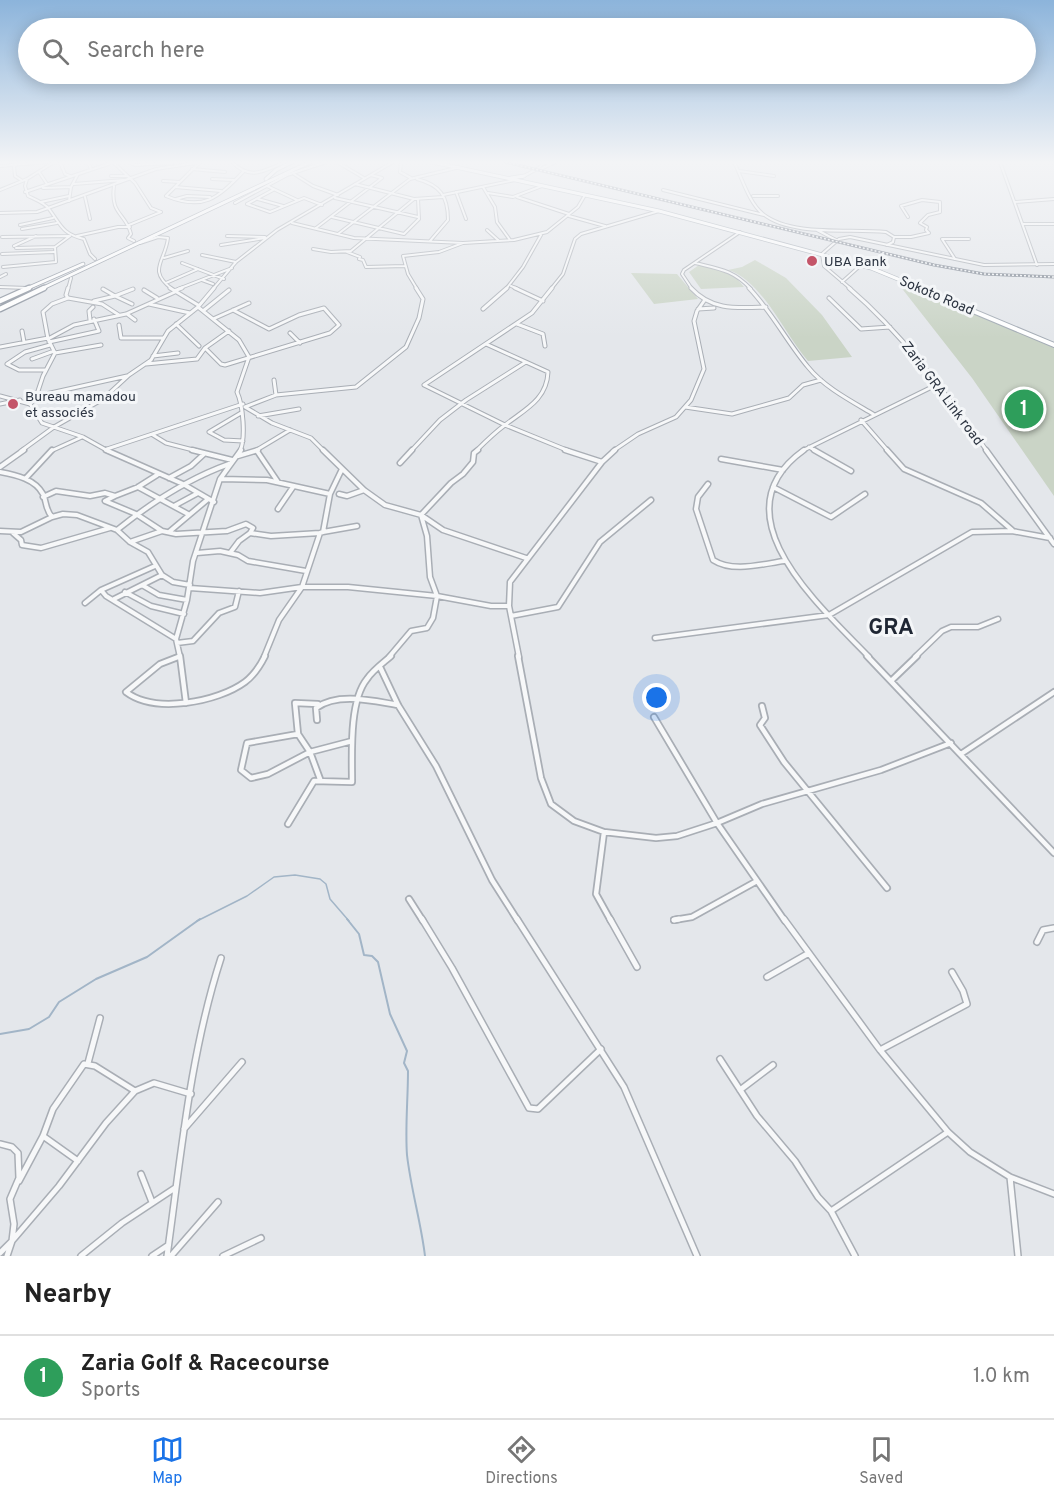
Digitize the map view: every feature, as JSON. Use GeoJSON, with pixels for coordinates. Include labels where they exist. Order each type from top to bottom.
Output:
{"type":"FeatureCollection","features":[{"type":"Feature","properties":{"kind":"highway"},"geometry":{"type":"LineString","coordinates":[[1,305],[16,302],[180,221]]}},
{"type":"Feature","properties":{"kind":"highway"},"geometry":{"type":"LineString","coordinates":[[1,305],[8,298],[28,288],[183,221]]}},
{"type":"Feature","properties":{"kind":"highway"},"geometry":{"type":"LineString","coordinates":[[8,298],[16,302]]}},
{"type":"Feature","properties":{"kind":"main road","name":"Sokoto Road"},"geometry":{"type":"LineString","coordinates":[[694,221],[861,265],[1054,344]]}},
{"type":"Feature","properties":{"kind":"main road","name":"Sokoto Road"},"geometry":{"type":"LineString","coordinates":[[700,221],[781,243]]}},
{"type":"Feature","properties":{"kind":"main road","name":"Sokoto Road"},"geometry":{"type":"LineString","coordinates":[[823,254],[905,279],[1054,344]]}},
{"type":"Feature","properties":{"kind":"street"},"geometry":{"type":"LineString","coordinates":[[20,225],[41,221]]}},
{"type":"Feature","properties":{"kind":"street"},"geometry":{"type":"LineString","coordinates":[[56,221],[70,236]]}},
{"type":"Feature","properties":{"kind":"street"},"geometry":{"type":"LineString","coordinates":[[123,221],[129,226],[131,234],[128,237],[136,242],[168,237],[158,270],[160,278],[175,292],[198,306],[229,331],[246,350],[249,358],[237,392],[244,406],[258,416],[311,438],[364,490],[389,507],[421,515],[443,530],[526,558]]}},
{"type":"Feature","properties":{"kind":"street"},"geometry":{"type":"LineString","coordinates":[[2,237],[76,236],[129,226],[141,221]]}},
{"type":"Feature","properties":{"kind":"street"},"geometry":{"type":"LineString","coordinates":[[0,467],[54,427],[103,399],[152,357],[163,338],[198,306],[237,262],[267,238],[295,221]]}},
{"type":"Feature","properties":{"kind":"street"},"geometry":{"type":"LineString","coordinates":[[315,229],[327,221]]}},
{"type":"Feature","properties":{"kind":"street"},"geometry":{"type":"LineString","coordinates":[[348,221],[404,234]]}},
{"type":"Feature","properties":{"kind":"street"},"geometry":{"type":"LineString","coordinates":[[345,252],[352,250],[387,221]]}},
{"type":"Feature","properties":{"kind":"street"},"geometry":{"type":"LineString","coordinates":[[399,240],[417,221]]}},
{"type":"Feature","properties":{"kind":"street"},"geometry":{"type":"LineString","coordinates":[[430,241],[447,221]]}},
{"type":"Feature","properties":{"kind":"street"},"geometry":{"type":"LineString","coordinates":[[497,221],[510,240]]}},
{"type":"Feature","properties":{"kind":"street"},"geometry":{"type":"LineString","coordinates":[[291,223],[337,235],[463,243],[510,240],[541,235],[561,221]]}},
{"type":"Feature","properties":{"kind":"street"},"geometry":{"type":"LineString","coordinates":[[588,221],[606,226]]}},
{"type":"Feature","properties":{"kind":"street"},"geometry":{"type":"LineString","coordinates":[[602,462],[557,447],[505,425],[424,385],[532,313],[563,274],[575,239],[586,231],[626,221]]}},
{"type":"Feature","properties":{"kind":"street"},"geometry":{"type":"LineString","coordinates":[[778,221],[814,229],[882,231],[894,237],[911,237],[929,233],[926,230],[927,227],[920,223],[922,221]]}},
{"type":"Feature","properties":{"kind":"street"},"geometry":{"type":"LineString","coordinates":[[1022,221],[1037,265]]}},
{"type":"Feature","properties":{"kind":"street"},"geometry":{"type":"LineString","coordinates":[[337,235],[354,222]]}},
{"type":"Feature","properties":{"kind":"street"},"geometry":{"type":"LineString","coordinates":[[22,229],[58,223]]}},
{"type":"Feature","properties":{"kind":"street"},"geometry":{"type":"LineString","coordinates":[[1023,224],[1054,224]]}},
{"type":"Feature","properties":{"kind":"street"},"geometry":{"type":"LineString","coordinates":[[814,229],[837,241]]}},
{"type":"Feature","properties":{"kind":"street"},"geometry":{"type":"LineString","coordinates":[[487,230],[498,241]]}},
{"type":"Feature","properties":{"kind":"street"},"geometry":{"type":"LineString","coordinates":[[717,308],[704,301],[682,274],[684,270],[740,232]]}},
{"type":"Feature","properties":{"kind":"street"},"geometry":{"type":"LineString","coordinates":[[227,236],[255,235],[267,238]]}},
{"type":"Feature","properties":{"kind":"street"},"geometry":{"type":"LineString","coordinates":[[483,309],[511,286],[527,264],[541,235]]}},
{"type":"Feature","properties":{"kind":"street"},"geometry":{"type":"LineString","coordinates":[[37,236],[15,247],[55,246],[70,236]]}},
{"type":"Feature","properties":{"kind":"street"},"geometry":{"type":"LineString","coordinates":[[76,236],[84,239],[90,254],[95,259]]}},
{"type":"Feature","properties":{"kind":"street"},"geometry":{"type":"LineString","coordinates":[[823,254],[837,241],[850,237],[989,266],[1054,264]]}},
{"type":"Feature","properties":{"kind":"street"},"geometry":{"type":"LineString","coordinates":[[887,245],[893,242],[894,237]]}},
{"type":"Feature","properties":{"kind":"street"},"geometry":{"type":"LineString","coordinates":[[221,245],[267,238]]}},
{"type":"Feature","properties":{"kind":"street"},"geometry":{"type":"LineString","coordinates":[[955,259],[942,239],[969,239]]}},
{"type":"Feature","properties":{"kind":"street"},"geometry":{"type":"LineString","coordinates":[[106,449],[276,395],[356,387],[404,349],[419,318],[423,299],[408,274],[402,257],[440,252],[463,243]]}},
{"type":"Feature","properties":{"kind":"street"},"geometry":{"type":"LineString","coordinates":[[3,267],[57,261],[55,246]]}},
{"type":"Feature","properties":{"kind":"street"},"geometry":{"type":"LineString","coordinates":[[313,249],[345,252],[358,256],[366,267],[405,266]]}},
{"type":"Feature","properties":{"kind":"street"},"geometry":{"type":"LineString","coordinates":[[163,258],[188,251]]}},
{"type":"Feature","properties":{"kind":"street"},"geometry":{"type":"LineString","coordinates":[[2,254],[54,252]]}},
{"type":"Feature","properties":{"kind":"street","name":"Zaria GRA Link road"},"geometry":{"type":"LineString","coordinates":[[823,254],[824,266],[891,327],[938,384],[1054,544]]}},
{"type":"Feature","properties":{"kind":"street"},"geometry":{"type":"LineString","coordinates":[[202,255],[237,262]]}},
{"type":"Feature","properties":{"kind":"street"},"geometry":{"type":"LineString","coordinates":[[182,263],[224,279]]}},
{"type":"Feature","properties":{"kind":"street"},"geometry":{"type":"LineString","coordinates":[[695,263],[734,273],[767,307],[805,364],[821,380],[873,414]]}},
{"type":"Feature","properties":{"kind":"street"},"geometry":{"type":"LineString","coordinates":[[842,282],[861,265]]}},
{"type":"Feature","properties":{"kind":"street"},"geometry":{"type":"LineString","coordinates":[[47,370],[19,370],[7,364],[74,324],[126,314],[158,298],[233,268]]}},
{"type":"Feature","properties":{"kind":"street"},"geometry":{"type":"LineString","coordinates":[[166,283],[198,269]]}},
{"type":"Feature","properties":{"kind":"street"},"geometry":{"type":"LineString","coordinates":[[0,276],[6,274]]}},
{"type":"Feature","properties":{"kind":"street"},"geometry":{"type":"LineString","coordinates":[[68,298],[66,295],[71,278]]}},
{"type":"Feature","properties":{"kind":"street"},"geometry":{"type":"LineString","coordinates":[[201,280],[213,284]]}},
{"type":"Feature","properties":{"kind":"street"},"geometry":{"type":"LineString","coordinates":[[511,286],[543,301]]}},
{"type":"Feature","properties":{"kind":"street"},"geometry":{"type":"LineString","coordinates":[[0,287],[28,288]]}},
{"type":"Feature","properties":{"kind":"street"},"geometry":{"type":"LineString","coordinates":[[119,288],[126,292]]}},
{"type":"Feature","properties":{"kind":"street"},"geometry":{"type":"LineString","coordinates":[[103,289],[132,304]]}},
{"type":"Feature","properties":{"kind":"street"},"geometry":{"type":"LineString","coordinates":[[93,301],[133,289]]}},
{"type":"Feature","properties":{"kind":"street"},"geometry":{"type":"LineString","coordinates":[[144,290],[158,298]]}},
{"type":"Feature","properties":{"kind":"street"},"geometry":{"type":"LineString","coordinates":[[204,311],[230,290]]}},
{"type":"Feature","properties":{"kind":"street"},"geometry":{"type":"LineString","coordinates":[[38,396],[42,376],[54,352],[49,341],[44,312],[52,304],[68,298],[93,301],[115,310],[119,315]]}},
{"type":"Feature","properties":{"kind":"street"},"geometry":{"type":"LineString","coordinates":[[829,298],[861,329],[891,327]]}},
{"type":"Feature","properties":{"kind":"street"},"geometry":{"type":"LineString","coordinates":[[704,301],[697,310],[693,325],[702,356],[703,372],[686,407],[677,417],[617,446],[526,558],[510,582],[509,606],[541,778],[547,798],[566,817],[604,832],[656,838],[677,836],[717,824],[762,804],[881,770],[951,743]]}},
{"type":"Feature","properties":{"kind":"street"},"geometry":{"type":"LineString","coordinates":[[213,319],[249,303]]}},
{"type":"Feature","properties":{"kind":"street"},"geometry":{"type":"LineString","coordinates":[[148,304],[190,313]]}},
{"type":"Feature","properties":{"kind":"street"},"geometry":{"type":"LineString","coordinates":[[0,347],[99,332],[88,313],[93,307]]}},
{"type":"Feature","properties":{"kind":"street"},"geometry":{"type":"LineString","coordinates":[[697,310],[767,307]]}},
{"type":"Feature","properties":{"kind":"street"},"geometry":{"type":"LineString","coordinates":[[205,348],[222,365],[300,343],[330,333],[338,327],[331,314],[322,308],[269,329],[233,310]]}},
{"type":"Feature","properties":{"kind":"street"},"geometry":{"type":"LineString","coordinates":[[126,314],[135,320]]}},
{"type":"Feature","properties":{"kind":"street"},"geometry":{"type":"LineString","coordinates":[[176,324],[199,346]]}},
{"type":"Feature","properties":{"kind":"street"},"geometry":{"type":"LineString","coordinates":[[517,324],[543,334],[545,346]]}},
{"type":"Feature","properties":{"kind":"street"},"geometry":{"type":"LineString","coordinates":[[119,325],[122,338],[139,336],[163,338]]}},
{"type":"Feature","properties":{"kind":"street"},"geometry":{"type":"LineString","coordinates":[[22,331],[24,342]]}},
{"type":"Feature","properties":{"kind":"street"},"geometry":{"type":"LineString","coordinates":[[144,364],[197,359],[205,348],[229,331]]}},
{"type":"Feature","properties":{"kind":"street"},"geometry":{"type":"LineString","coordinates":[[290,333],[300,343]]}},
{"type":"Feature","properties":{"kind":"street"},"geometry":{"type":"LineString","coordinates":[[421,515],[451,483],[463,474],[473,462],[474,453],[505,425],[534,404],[545,388],[548,372],[485,344]]}},
{"type":"Feature","properties":{"kind":"street"},"geometry":{"type":"LineString","coordinates":[[32,359],[54,352],[101,345]]}},
{"type":"Feature","properties":{"kind":"street"},"geometry":{"type":"LineString","coordinates":[[152,357],[178,353]]}},
{"type":"Feature","properties":{"kind":"street"},"geometry":{"type":"LineString","coordinates":[[400,463],[431,428],[461,404],[526,362]]}},
{"type":"Feature","properties":{"kind":"street"},"geometry":{"type":"LineString","coordinates":[[30,404],[38,396],[108,382],[129,375]]}},
{"type":"Feature","properties":{"kind":"street"},"geometry":{"type":"LineString","coordinates":[[274,380],[276,395]]}},
{"type":"Feature","properties":{"kind":"street"},"geometry":{"type":"LineString","coordinates":[[686,407],[732,414],[789,398],[803,385],[821,380]]}},
{"type":"Feature","properties":{"kind":"street"},"geometry":{"type":"LineString","coordinates":[[938,384],[873,414],[796,455],[783,470],[770,494],[771,520],[784,561],[799,583],[1054,853]]}},
{"type":"Feature","properties":{"kind":"street"},"geometry":{"type":"LineString","coordinates":[[0,396],[30,404],[42,423],[83,437],[157,474],[183,484],[214,502]]}},
{"type":"Feature","properties":{"kind":"street"},"geometry":{"type":"LineString","coordinates":[[0,404],[21,400]]}},
{"type":"Feature","properties":{"kind":"street"},"geometry":{"type":"LineString","coordinates":[[238,456],[244,441],[242,413],[244,406]]}},
{"type":"Feature","properties":{"kind":"street"},"geometry":{"type":"LineString","coordinates":[[258,416],[299,409]]}},
{"type":"Feature","properties":{"kind":"street"},"geometry":{"type":"LineString","coordinates":[[242,413],[209,432],[224,440],[244,441]]}},
{"type":"Feature","properties":{"kind":"street"},"geometry":{"type":"LineString","coordinates":[[861,420],[904,469],[981,503],[1012,531]]}},
{"type":"Feature","properties":{"kind":"street"},"geometry":{"type":"LineString","coordinates":[[186,703],[184,677],[176,641],[190,587],[193,561],[220,479],[231,462],[238,456],[257,451],[290,430]]}},
{"type":"Feature","properties":{"kind":"street"},"geometry":{"type":"LineString","coordinates":[[153,435],[160,441],[231,462]]}},
{"type":"Feature","properties":{"kind":"street"},"geometry":{"type":"LineString","coordinates":[[26,478],[52,448],[83,437]]}},
{"type":"Feature","properties":{"kind":"street"},"geometry":{"type":"LineString","coordinates":[[808,447],[851,471]]}},
{"type":"Feature","properties":{"kind":"street"},"geometry":{"type":"LineString","coordinates":[[257,451],[278,482]]}},
{"type":"Feature","properties":{"kind":"street"},"geometry":{"type":"LineString","coordinates":[[168,479],[207,454]]}},
{"type":"Feature","properties":{"kind":"street"},"geometry":{"type":"LineString","coordinates":[[721,459],[783,470]]}},
{"type":"Feature","properties":{"kind":"street"},"geometry":{"type":"LineString","coordinates":[[117,530],[136,514],[199,474],[231,462]]}},
{"type":"Feature","properties":{"kind":"street"},"geometry":{"type":"LineString","coordinates":[[178,657],[160,664],[126,692],[134,698],[145,701],[186,703],[219,696],[247,681],[266,655],[279,620],[302,587],[321,532],[330,494],[342,469]]}},
{"type":"Feature","properties":{"kind":"street"},"geometry":{"type":"LineString","coordinates":[[264,480],[272,471]]}},
{"type":"Feature","properties":{"kind":"street"},"geometry":{"type":"LineString","coordinates":[[0,472],[26,478],[37,484],[46,510],[52,517]]}},
{"type":"Feature","properties":{"kind":"street"},"geometry":{"type":"LineString","coordinates":[[157,474],[138,487],[105,501],[136,514],[162,531]]}},
{"type":"Feature","properties":{"kind":"street"},"geometry":{"type":"LineString","coordinates":[[220,479],[264,480],[330,494]]}},
{"type":"Feature","properties":{"kind":"street"},"geometry":{"type":"LineString","coordinates":[[708,484],[698,497],[696,509],[717,563],[739,567],[784,561]]}},
{"type":"Feature","properties":{"kind":"street"},"geometry":{"type":"LineString","coordinates":[[138,487],[188,514]]}},
{"type":"Feature","properties":{"kind":"street"},"geometry":{"type":"LineString","coordinates":[[278,509],[293,487]]}},
{"type":"Feature","properties":{"kind":"street"},"geometry":{"type":"LineString","coordinates":[[773,488],[831,517],[865,494]]}},
{"type":"Feature","properties":{"kind":"street"},"geometry":{"type":"LineString","coordinates":[[339,494],[347,496],[364,490]]}},
{"type":"Feature","properties":{"kind":"street"},"geometry":{"type":"LineString","coordinates":[[43,496],[56,491],[90,496],[105,493],[115,496]]}},
{"type":"Feature","properties":{"kind":"street"},"geometry":{"type":"LineString","coordinates":[[174,506],[199,492]]}},
{"type":"Feature","properties":{"kind":"street"},"geometry":{"type":"LineString","coordinates":[[169,532],[207,500]]}},
{"type":"Feature","properties":{"kind":"street"},"geometry":{"type":"LineString","coordinates":[[511,616],[558,607],[600,542],[651,500]]}},
{"type":"Feature","properties":{"kind":"street"},"geometry":{"type":"LineString","coordinates":[[0,531],[21,532],[52,517],[69,514],[117,530],[130,542],[148,552],[162,575],[173,582],[190,587],[266,593],[302,587],[348,587],[437,596],[491,606],[509,606]]}},
{"type":"Feature","properties":{"kind":"street"},"geometry":{"type":"LineString","coordinates":[[288,824],[314,781],[320,779],[340,783],[352,782],[352,729],[363,682],[380,667],[411,631],[427,628],[433,618],[437,596],[430,577],[427,536],[421,515]]}},
{"type":"Feature","properties":{"kind":"street"},"geometry":{"type":"LineString","coordinates":[[130,542],[162,531],[202,533],[227,531],[246,524],[253,528],[230,553]]}},
{"type":"Feature","properties":{"kind":"street"},"geometry":{"type":"LineString","coordinates":[[250,533],[271,536],[321,532],[357,526]]}},
{"type":"Feature","properties":{"kind":"street"},"geometry":{"type":"LineString","coordinates":[[13,533],[22,544],[41,548],[92,536],[110,528]]}},
{"type":"Feature","properties":{"kind":"street"},"geometry":{"type":"LineString","coordinates":[[655,638],[829,615],[972,532],[1012,531],[1050,538]]}},
{"type":"Feature","properties":{"kind":"street"},"geometry":{"type":"LineString","coordinates":[[197,553],[218,551],[242,556],[248,561],[306,571]]}},
{"type":"Feature","properties":{"kind":"street"},"geometry":{"type":"LineString","coordinates":[[85,603],[101,590],[155,566]]}},
{"type":"Feature","properties":{"kind":"street"},"geometry":{"type":"LineString","coordinates":[[114,599],[162,575]]}},
{"type":"Feature","properties":{"kind":"street"},"geometry":{"type":"LineString","coordinates":[[142,585],[159,595],[187,600]]}},
{"type":"Feature","properties":{"kind":"street"},"geometry":{"type":"LineString","coordinates":[[101,590],[176,641],[193,641],[219,613],[235,607],[237,593],[241,591]]}},
{"type":"Feature","properties":{"kind":"street"},"geometry":{"type":"LineString","coordinates":[[125,592],[151,606],[184,614]]}},
{"type":"Feature","properties":{"kind":"street"},"geometry":{"type":"LineString","coordinates":[[891,681],[942,631],[951,627],[978,627],[998,619]]}},
{"type":"Feature","properties":{"kind":"street"},"geometry":{"type":"LineString","coordinates":[[380,667],[398,705],[436,766],[492,880],[624,1087],[697,1256]]}},
{"type":"Feature","properties":{"kind":"street"},"geometry":{"type":"LineString","coordinates":[[960,754],[1054,692]]}},
{"type":"Feature","properties":{"kind":"street"},"geometry":{"type":"LineString","coordinates":[[320,779],[310,752],[297,734],[295,703],[319,704],[358,698],[398,705]]}},
{"type":"Feature","properties":{"kind":"street"},"geometry":{"type":"LineString","coordinates":[[317,720],[316,708],[319,704]]}},
{"type":"Feature","properties":{"kind":"street"},"geometry":{"type":"LineString","coordinates":[[762,706],[765,718],[760,723],[762,729],[784,762],[887,888]]}},
{"type":"Feature","properties":{"kind":"street"},"geometry":{"type":"LineString","coordinates":[[654,717],[717,824],[757,881],[880,1050],[948,1132],[970,1152],[1010,1177],[1054,1194]]}},
{"type":"Feature","properties":{"kind":"street"},"geometry":{"type":"LineString","coordinates":[[297,734],[247,743],[241,770],[251,778],[261,777],[310,752],[352,741]]}},
{"type":"Feature","properties":{"kind":"street"},"geometry":{"type":"LineString","coordinates":[[604,832],[596,894],[637,967]]}},
{"type":"Feature","properties":{"kind":"street"},"geometry":{"type":"LineString","coordinates":[[674,920],[692,917],[757,881]]}},
{"type":"Feature","properties":{"kind":"street"},"geometry":{"type":"LineString","coordinates":[[409,899],[452,968],[530,1108],[538,1109],[601,1049]]}},
{"type":"Feature","properties":{"kind":"street"},"geometry":{"type":"LineString","coordinates":[[1037,942],[1043,930],[1054,928]]}},
{"type":"Feature","properties":{"kind":"street"},"geometry":{"type":"LineString","coordinates":[[767,977],[809,953]]}},
{"type":"Feature","properties":{"kind":"street"},"geometry":{"type":"LineString","coordinates":[[167,1256],[183,1129],[207,1002],[221,958]]}},
{"type":"Feature","properties":{"kind":"street"},"geometry":{"type":"LineString","coordinates":[[880,1050],[967,1004],[963,991],[952,972]]}},
{"type":"Feature","properties":{"kind":"street"},"geometry":{"type":"LineString","coordinates":[[7,1256],[14,1224],[10,1199],[18,1182],[25,1174],[53,1109],[84,1065],[88,1063],[100,1018]]}},
{"type":"Feature","properties":{"kind":"street"},"geometry":{"type":"LineString","coordinates":[[720,1059],[762,1123],[785,1149],[818,1197],[831,1211],[855,1256]]}},
{"type":"Feature","properties":{"kind":"street"},"geometry":{"type":"LineString","coordinates":[[183,1129],[242,1062]]}},
{"type":"Feature","properties":{"kind":"street"},"geometry":{"type":"LineString","coordinates":[[88,1063],[115,1078],[125,1088],[135,1091]]}},
{"type":"Feature","properties":{"kind":"street"},"geometry":{"type":"LineString","coordinates":[[740,1090],[773,1065]]}},
{"type":"Feature","properties":{"kind":"street"},"geometry":{"type":"LineString","coordinates":[[0,1253],[135,1091],[154,1083],[191,1094]]}},
{"type":"Feature","properties":{"kind":"street"},"geometry":{"type":"LineString","coordinates":[[831,1211],[948,1132]]}},
{"type":"Feature","properties":{"kind":"street"},"geometry":{"type":"LineString","coordinates":[[43,1136],[78,1161]]}},
{"type":"Feature","properties":{"kind":"street"},"geometry":{"type":"LineString","coordinates":[[0,1144],[12,1147],[18,1153],[18,1182]]}},
{"type":"Feature","properties":{"kind":"street"},"geometry":{"type":"LineString","coordinates":[[141,1174],[152,1202]]}},
{"type":"Feature","properties":{"kind":"street"},"geometry":{"type":"LineString","coordinates":[[1010,1177],[1018,1256]]}},
{"type":"Feature","properties":{"kind":"street"},"geometry":{"type":"LineString","coordinates":[[81,1256],[152,1202],[175,1188]]}},
{"type":"Feature","properties":{"kind":"street"},"geometry":{"type":"LineString","coordinates":[[171,1256],[218,1202]]}},
{"type":"Feature","properties":{"kind":"street"},"geometry":{"type":"LineString","coordinates":[[223,1256],[261,1238]]}},
{"type":"Feature","properties":{"kind":"street"},"geometry":{"type":"LineString","coordinates":[[152,1256],[168,1245]]}},
{"type":"Feature","properties":{"kind":"green space"},"geometry":{"type":"Polygon","coordinates":[[[755,260],[786,278],[822,315],[852,357],[808,361],[762,296],[752,285],[728,270],[742,267],[755,260]]]}},
{"type":"Feature","properties":{"kind":"green space"},"geometry":{"type":"Polygon","coordinates":[[[699,265],[733,274],[744,287],[701,289],[689,272],[699,265]]]}},
{"type":"Feature","properties":{"kind":"green space"},"geometry":{"type":"Polygon","coordinates":[[[631,273],[677,274],[698,299],[654,304],[631,273]]]}},
{"type":"Feature","properties":{"kind":"green space"},"geometry":{"type":"Polygon","coordinates":[[[907,283],[1054,348],[1054,496],[972,378],[900,286],[907,283]]]}},
{"type":"Feature","properties":{"kind":"waterway"},"geometry":{"type":"LineString","coordinates":[[198,921],[247,896],[274,877],[295,875],[320,879],[326,884],[330,899],[349,921]]}},
{"type":"Feature","properties":{"kind":"waterway"},"geometry":{"type":"LineString","coordinates":[[347,919],[359,934],[364,955],[372,956],[378,962],[390,1014],[407,1051],[404,1063],[408,1071],[407,1155],[425,1256]]}},
{"type":"Feature","properties":{"kind":"waterway"},"geometry":{"type":"LineString","coordinates":[[0,1034],[29,1029],[49,1017],[59,1002],[96,979],[147,957],[198,921]]}},
{"type":"Feature","properties":{"kind":"railway"},"geometry":{"type":"LineString","coordinates":[[749,221],[934,265],[984,274],[1054,277]]}},
{"type":"Feature","properties":{"kind":"place","name":"UBA Bank"},"geometry":{"type":"Point","coordinates":[812,261]}},
{"type":"Feature","properties":{"kind":"place","name":"Bureau mamadou et associés"},"geometry":{"type":"Point","coordinates":[13,404]}},
{"type":"Feature","properties":{"kind":"place","name":"Zaria Golf & Racecourse"},"geometry":{"type":"Point","coordinates":[1024,409]}},
{"type":"Feature","properties":{"kind":"district","name":"GRA"},"geometry":{"type":"Point","coordinates":[891,626]}}]}
